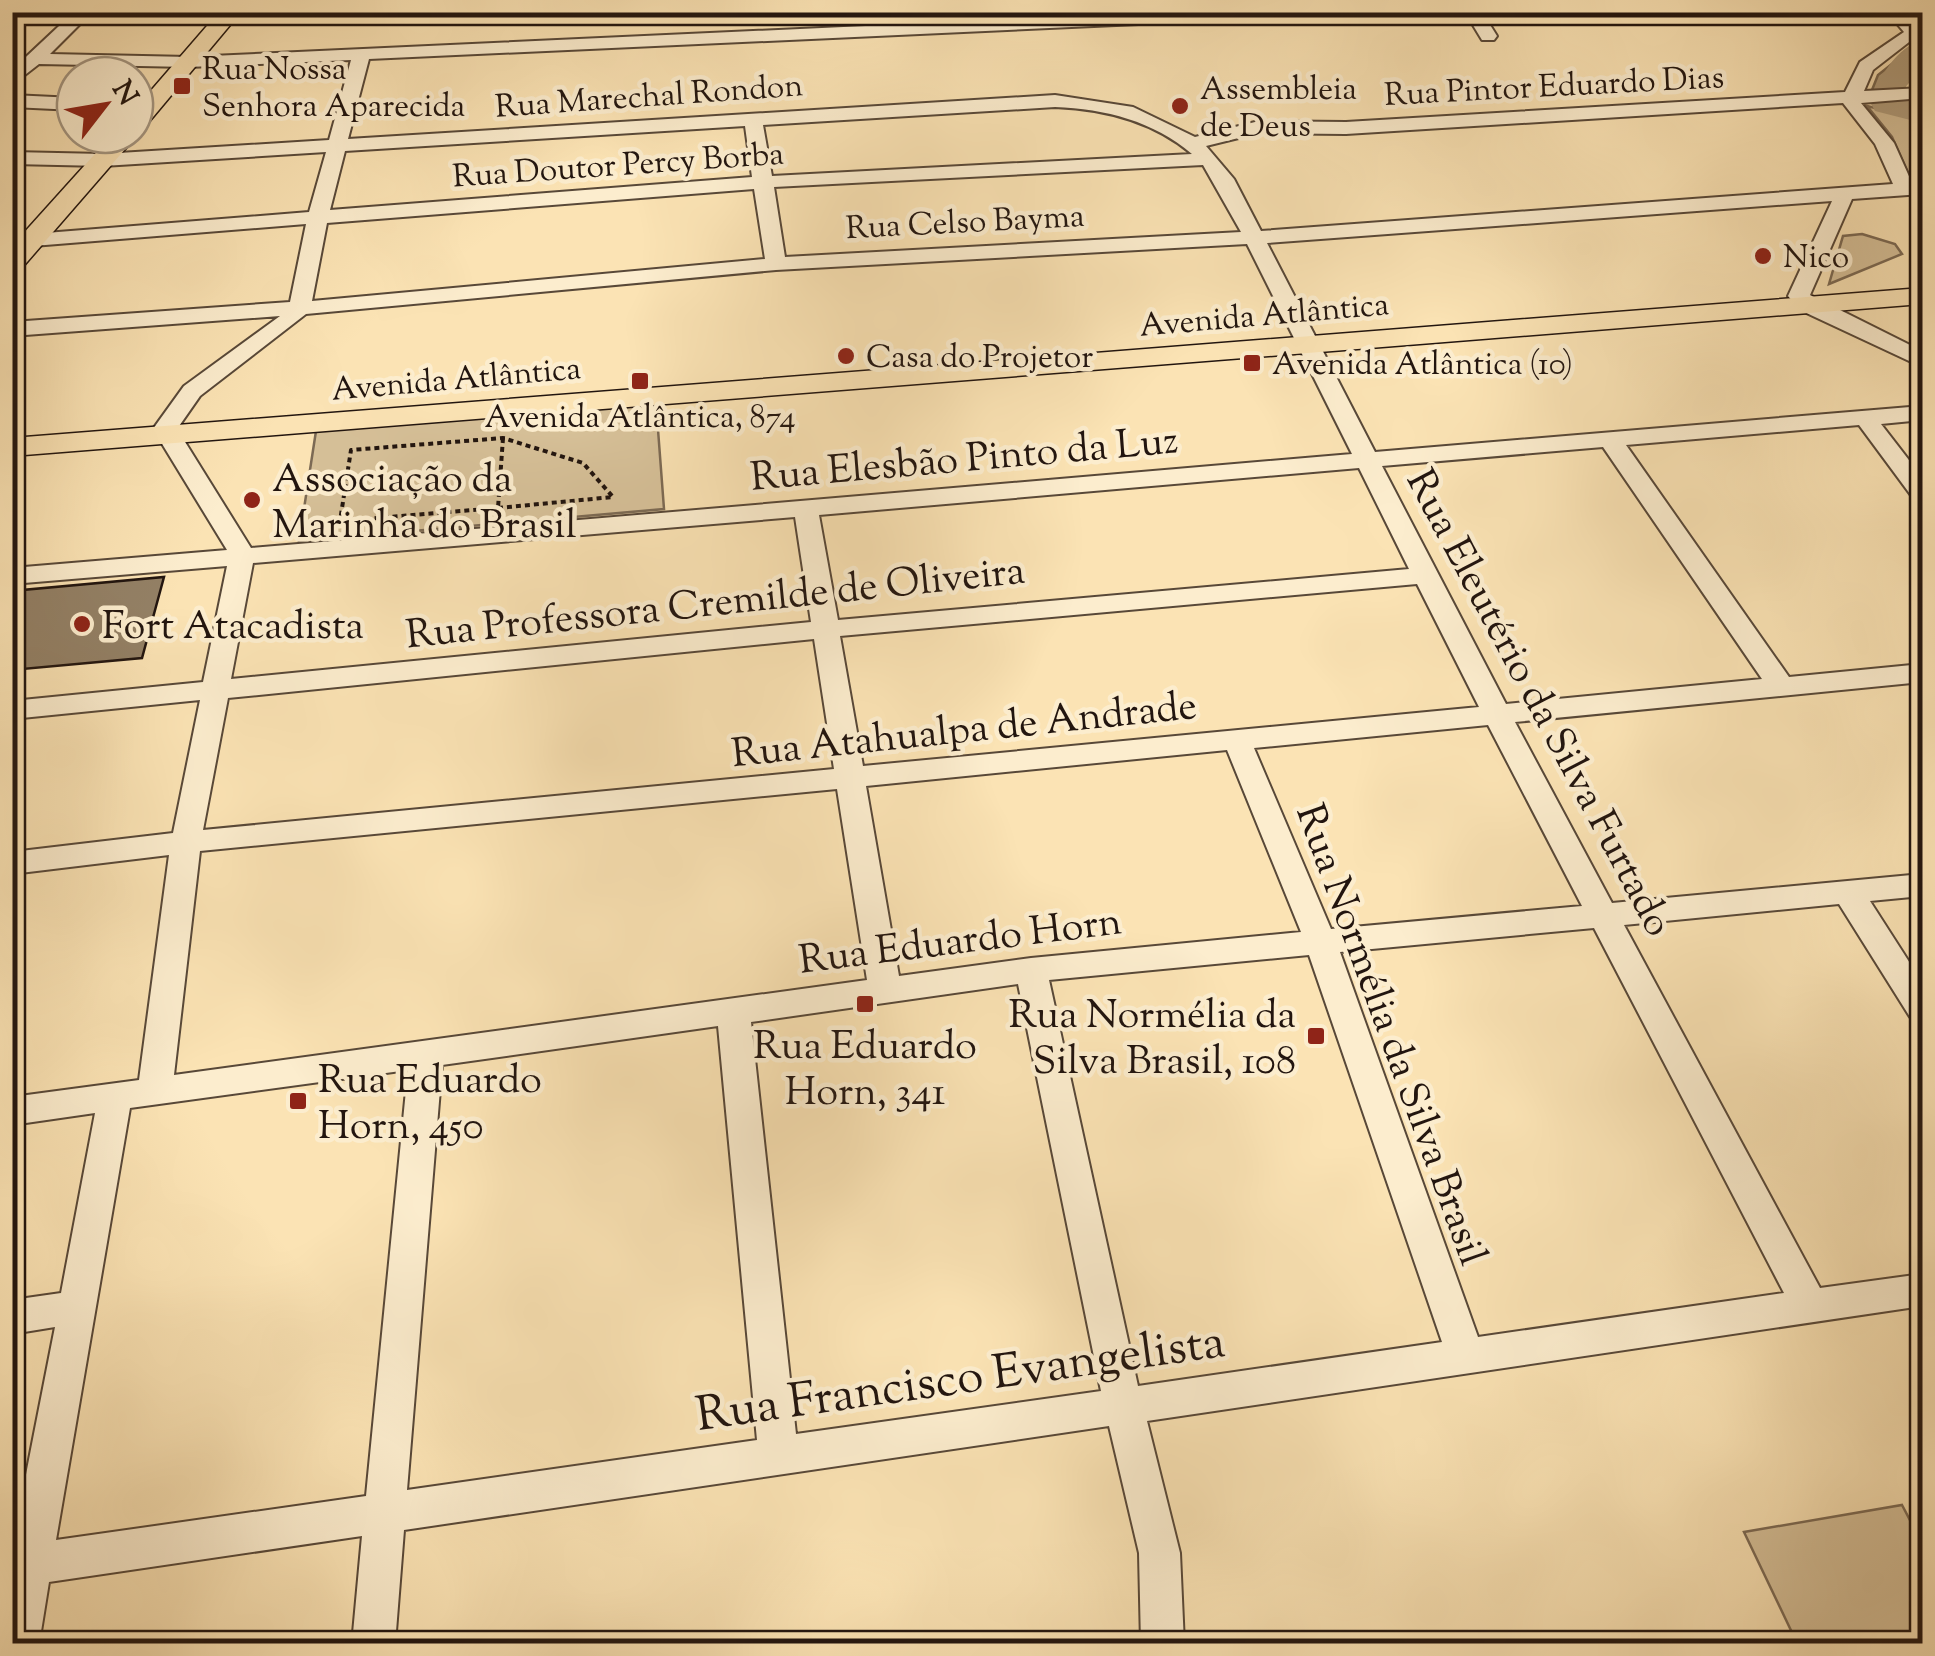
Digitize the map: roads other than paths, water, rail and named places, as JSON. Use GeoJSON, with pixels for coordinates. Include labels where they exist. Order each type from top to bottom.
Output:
{"type":"FeatureCollection","features":[{"type":"Feature","properties":{"kind":"main road"},"geometry":{"type":"LineString","coordinates":[[155,97],[231,12]]}},
{"type":"Feature","properties":{"kind":"main road"},"geometry":{"type":"LineString","coordinates":[[12,263],[107,155]]}},
{"type":"Feature","properties":{"kind":"main road","name":"Avenida Atlântica"},"geometry":{"type":"LineString","coordinates":[[1804,301],[1922,286]]}},
{"type":"Feature","properties":{"kind":"main road","name":"Avenida Atlântica"},"geometry":{"type":"LineString","coordinates":[[12,447],[165,430],[759,383],[1804,301],[1922,296]]}},
{"type":"Feature","properties":{"kind":"main road","name":"Avenida Atlântica"},"geometry":{"type":"LineString","coordinates":[[12,434],[165,430]]}},
{"type":"Feature","properties":{"kind":"street"},"geometry":{"type":"LineString","coordinates":[[12,80],[84,12]]}},
{"type":"Feature","properties":{"kind":"street"},"geometry":{"type":"LineString","coordinates":[[12,50],[39,55],[189,62],[1002,19],[1293,12]]}},
{"type":"Feature","properties":{"kind":"street"},"geometry":{"type":"LineString","coordinates":[[1473,12],[1488,36]]}},
{"type":"Feature","properties":{"kind":"street"},"geometry":{"type":"LineString","coordinates":[[1895,12],[1914,32],[1866,65],[1860,97],[1852,104],[1914,188]]}},
{"type":"Feature","properties":{"kind":"street"},"geometry":{"type":"LineString","coordinates":[[155,1091],[186,842],[242,554],[165,430],[210,375],[284,324],[300,308],[318,217],[361,54]]}},
{"type":"Feature","properties":{"kind":"street","name":"Rua Pintor Eduardo Dias"},"geometry":{"type":"LineString","coordinates":[[1190,144],[1260,127],[1346,128],[1914,94]]}},
{"type":"Feature","properties":{"kind":"street"},"geometry":{"type":"LineString","coordinates":[[12,101],[55,103]]}},
{"type":"Feature","properties":{"kind":"street","name":"Rua Marechal Rondon"},"geometry":{"type":"LineString","coordinates":[[12,158],[103,160],[1076,102],[1130,112],[1190,144]]}},
{"type":"Feature","properties":{"kind":"street"},"geometry":{"type":"LineString","coordinates":[[753,119],[776,264]]}},
{"type":"Feature","properties":{"kind":"street","name":"Rua Eleutério da Silva Furtado"},"geometry":{"type":"LineString","coordinates":[[1190,144],[1208,158],[1254,237],[1496,712],[1810,1306]]}},
{"type":"Feature","properties":{"kind":"street","name":"Rua Doutor Percy Borba"},"geometry":{"type":"LineString","coordinates":[[33,240],[764,182],[1208,158]]}},
{"type":"Feature","properties":{"kind":"street","name":"Rua Celso Bayma"},"geometry":{"type":"LineString","coordinates":[[12,329],[300,308],[776,264],[1254,237],[1914,188]]}},
{"type":"Feature","properties":{"kind":"street"},"geometry":{"type":"LineString","coordinates":[[1845,194],[1804,301],[1849,320],[1922,360]]}},
{"type":"Feature","properties":{"kind":"street","name":"Rua Elesbão Pinto da Luz"},"geometry":{"type":"LineString","coordinates":[[12,576],[806,510],[1369,457],[1922,413]]}},
{"type":"Feature","properties":{"kind":"street"},"geometry":{"type":"LineString","coordinates":[[1865,418],[1922,494]]}},
{"type":"Feature","properties":{"kind":"street"},"geometry":{"type":"LineString","coordinates":[[1610,440],[1783,689]]}},
{"type":"Feature","properties":{"kind":"street"},"geometry":{"type":"LineString","coordinates":[[806,510],[886,990]]}},
{"type":"Feature","properties":{"kind":"street","name":"Rua Professora Cremilde de Oliveira"},"geometry":{"type":"LineString","coordinates":[[12,710],[827,629],[1426,576]]}},
{"type":"Feature","properties":{"kind":"street","name":"Rua Atahualpa de Andrade"},"geometry":{"type":"LineString","coordinates":[[12,863],[186,842],[1922,673]]}},
{"type":"Feature","properties":{"kind":"street","name":"Rua Normélia da Silva Brasil"},"geometry":{"type":"LineString","coordinates":[[1237,741],[1320,940],[1466,1357]]}},
{"type":"Feature","properties":{"kind":"street","name":"Rua Eduardo Horn"},"geometry":{"type":"LineString","coordinates":[[12,1111],[1031,970],[1922,885]]}},
{"type":"Feature","properties":{"kind":"street"},"geometry":{"type":"LineString","coordinates":[[1848,894],[1922,1008]]}},
{"type":"Feature","properties":{"kind":"street"},"geometry":{"type":"LineString","coordinates":[[1031,970],[1123,1406],[1164,1572],[1167,1606],[1162,1644]]}},
{"type":"Feature","properties":{"kind":"street"},"geometry":{"type":"LineString","coordinates":[[733,1012],[778,1455]]}},
{"type":"Feature","properties":{"kind":"street"},"geometry":{"type":"LineString","coordinates":[[373,1644],[426,1054]]}},
{"type":"Feature","properties":{"kind":"street"},"geometry":{"type":"LineString","coordinates":[[17,1644],[22,1566],[77,1307],[114,1097]]}},
{"type":"Feature","properties":{"kind":"street","name":"Rua Francisco Evangelista"},"geometry":{"type":"LineString","coordinates":[[22,1566],[1922,1290]]}},
{"type":"Feature","properties":{"kind":"street"},"geometry":{"type":"LineString","coordinates":[[12,1317],[77,1307]]}},
{"type":"Feature","properties":{"kind":"waterway"},"geometry":{"type":"LineString","coordinates":[[1922,49],[1889,87],[1886,104],[1922,114]]}},
{"type":"Feature","properties":{"kind":"place","name":"Rua Nossa Senhora Aparecida"},"geometry":{"type":"Point","coordinates":[182,86]}},
{"type":"Feature","properties":{"kind":"place","name":"Assembleia de Deus"},"geometry":{"type":"Point","coordinates":[1180,106]}},
{"type":"Feature","properties":{"kind":"place","name":"Nico"},"geometry":{"type":"Point","coordinates":[1763,256]}},
{"type":"Feature","properties":{"kind":"place","name":"Casa do Projetor"},"geometry":{"type":"Point","coordinates":[846,356]}},
{"type":"Feature","properties":{"kind":"place","name":"Avenida Atlântica (10)"},"geometry":{"type":"Point","coordinates":[1252,363]}},
{"type":"Feature","properties":{"kind":"place","name":"Avenida Atlântica, 874"},"geometry":{"type":"Point","coordinates":[640,381]}},
{"type":"Feature","properties":{"kind":"place","name":"Associação da Marinha do Brasil"},"geometry":{"type":"Point","coordinates":[252,500]}},
{"type":"Feature","properties":{"kind":"place","name":"Fort Atacadista"},"geometry":{"type":"Point","coordinates":[82,624]}},
{"type":"Feature","properties":{"kind":"place","name":"Rua Eduardo Horn, 341"},"geometry":{"type":"Point","coordinates":[865,1004]}},
{"type":"Feature","properties":{"kind":"place","name":"Rua Normélia da Silva Brasil, 108"},"geometry":{"type":"Point","coordinates":[1316,1036]}},
{"type":"Feature","properties":{"kind":"place","name":"Rua Eduardo Horn, 450"},"geometry":{"type":"Point","coordinates":[298,1101]}}]}
